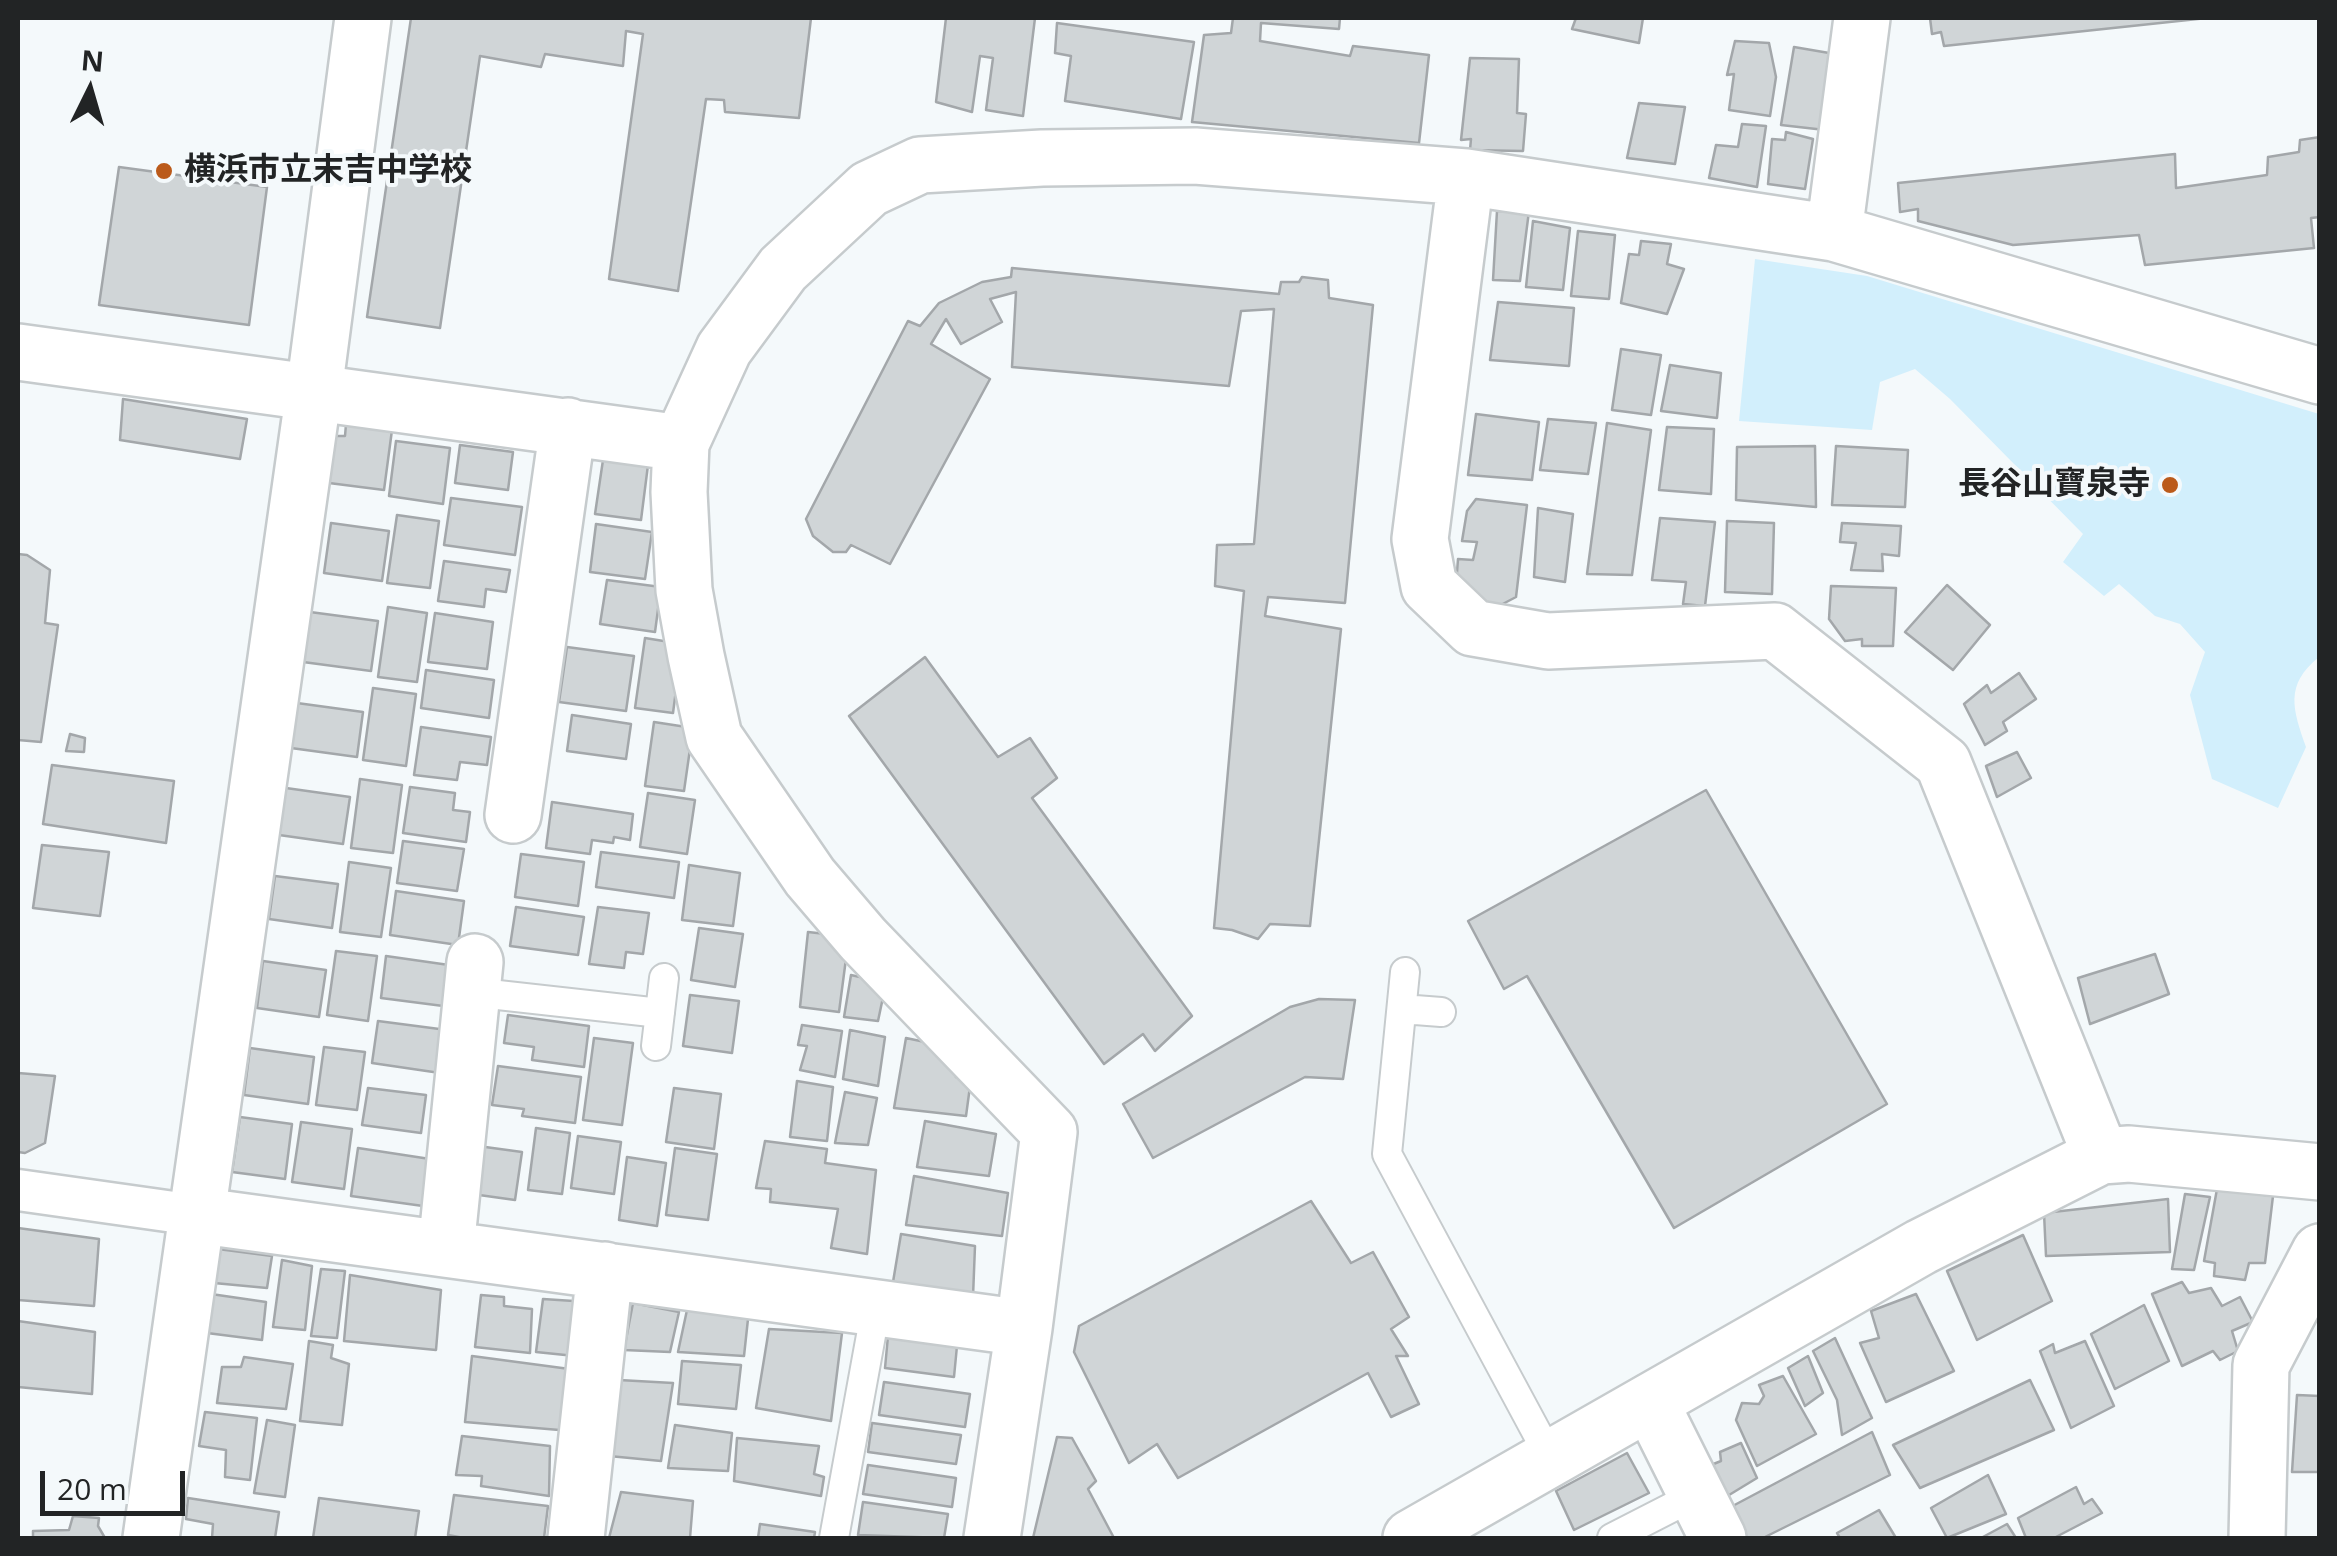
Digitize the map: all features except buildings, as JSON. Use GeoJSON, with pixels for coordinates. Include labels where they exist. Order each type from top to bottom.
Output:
{"type":"FeatureCollection","features":[{"type":"Feature","properties":{"kind":"street"},"geometry":{"type":"LineString","coordinates":[[150,1538],[314,390],[363,18]]}},
{"type":"Feature","properties":{"kind":"street"},"geometry":{"type":"LineString","coordinates":[[1834,234],[1862,18]]}},
{"type":"Feature","properties":{"kind":"street"},"geometry":{"type":"LineString","coordinates":[[992,1538],[1049,1132],[863,939],[821,890],[714,737],[684,590],[681,444],[724,349],[783,269],[869,189],[920,165],[1195,156],[1466,177],[1834,234],[2320,376]]}},
{"type":"Feature","properties":{"kind":"street"},"geometry":{"type":"LineString","coordinates":[[1466,177],[1420,540],[1430,586],[1473,628],[1548,641],[1775,631],[1943,763],[2101,1156]]}},
{"type":"Feature","properties":{"kind":"street"},"geometry":{"type":"LineString","coordinates":[[18,352],[314,390],[681,444]]}},
{"type":"Feature","properties":{"kind":"street"},"geometry":{"type":"LineString","coordinates":[[512,815],[568,426]]}},
{"type":"Feature","properties":{"kind":"street"},"geometry":{"type":"LineString","coordinates":[[446,1249],[473,977]]}},
{"type":"Feature","properties":{"kind":"street"},"geometry":{"type":"LineString","coordinates":[[1411,1538],[1921,1247],[2101,1156],[2128,1154],[2320,1172]]}},
{"type":"Feature","properties":{"kind":"street"},"geometry":{"type":"LineString","coordinates":[[18,1190],[1024,1328]]}},
{"type":"Feature","properties":{"kind":"street"},"geometry":{"type":"LineString","coordinates":[[2257,1538],[2262,1366],[2320,1252]]}},
{"type":"Feature","properties":{"kind":"street"},"geometry":{"type":"LineString","coordinates":[[576,1538],[605,1270]]}},
{"type":"Feature","properties":{"kind":"street"},"geometry":{"type":"LineString","coordinates":[[1650,1402],[1707,1517]]}},
{"type":"Feature","properties":{"kind":"lane"},"geometry":{"type":"LineString","coordinates":[[1406,972],[1387,1154],[1551,1459]]}},
{"type":"Feature","properties":{"kind":"lane"},"geometry":{"type":"LineString","coordinates":[[473,977],[660,1013]]}},
{"type":"Feature","properties":{"kind":"lane"},"geometry":{"type":"LineString","coordinates":[[656,1046],[664,978]]}},
{"type":"Feature","properties":{"kind":"lane"},"geometry":{"type":"LineString","coordinates":[[1402,1009],[1441,1012]]}},
{"type":"Feature","properties":{"kind":"lane"},"geometry":{"type":"LineString","coordinates":[[834,1538],[876,1308]]}},
{"type":"Feature","properties":{"kind":"lane"},"geometry":{"type":"LineString","coordinates":[[1612,1538],[1707,1517]]}},
{"type":"Feature","properties":{"kind":"shaded area","name":"長谷山寶泉寺"},"geometry":{"type":"Polygon","coordinates":[[[1755,259],[1867,276],[2319,414],[2319,657],[2296,688],[2295,710],[2306,747],[2278,808],[2212,779],[2190,695],[2205,652],[2180,624],[2155,616],[2119,584],[2104,596],[2063,562],[2083,534],[1950,399],[1915,369],[1880,382],[1872,430],[1739,421],[1755,259]]]}},
{"type":"Feature","properties":{"kind":"place","name":"横浜市立末吉中学校"},"geometry":{"type":"Point","coordinates":[164,171]}},
{"type":"Feature","properties":{"kind":"place","name":"長谷山寶泉寺"},"geometry":{"type":"Point","coordinates":[2170,485]}}]}
